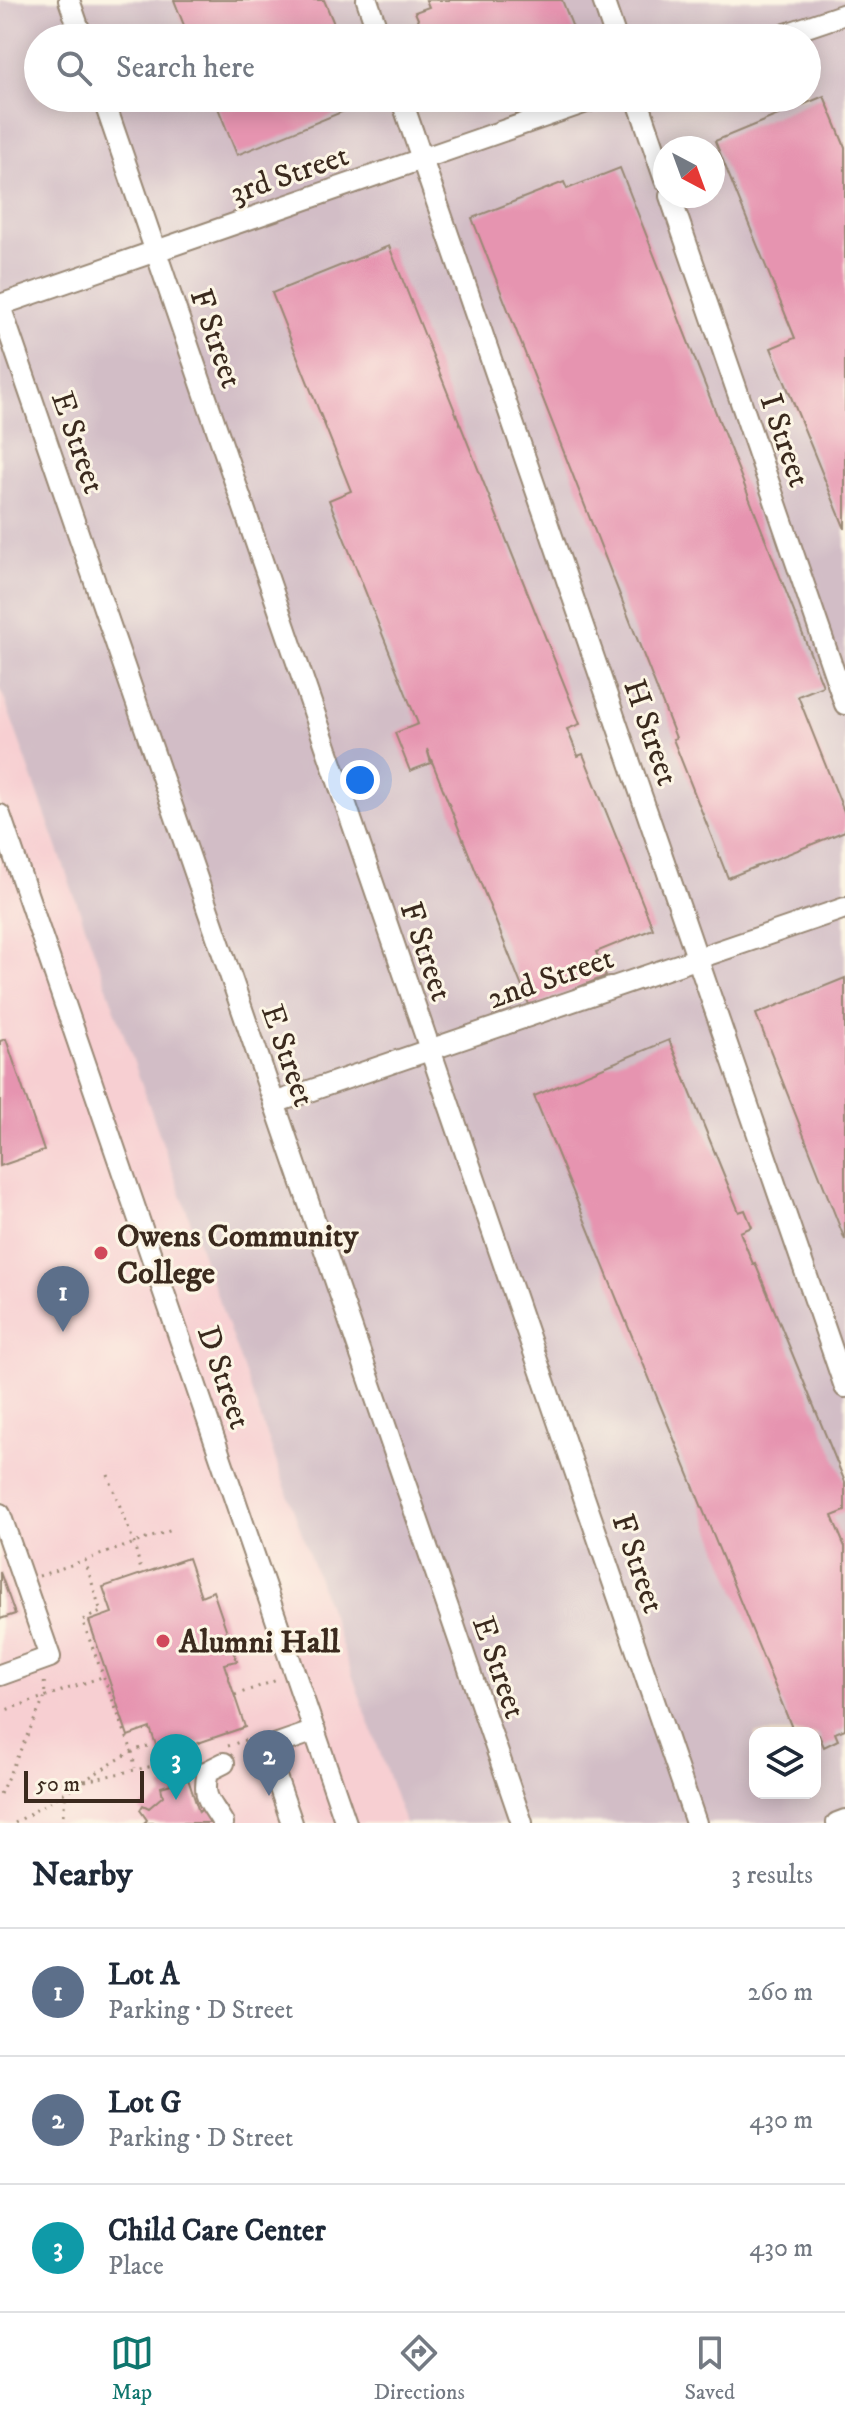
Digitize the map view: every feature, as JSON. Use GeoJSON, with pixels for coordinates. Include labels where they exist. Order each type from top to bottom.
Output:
{"type":"FeatureCollection","features":[{"type":"Feature","properties":{"kind":"street"},"geometry":{"type":"LineString","coordinates":[[69,0],[77,24]]}},
{"type":"Feature","properties":{"kind":"street"},"geometry":{"type":"LineString","coordinates":[[367,0],[375,24]]}},
{"type":"Feature","properties":{"kind":"street"},"geometry":{"type":"LineString","coordinates":[[603,0],[611,24]]}},
{"type":"Feature","properties":{"kind":"street"},"geometry":{"type":"LineString","coordinates":[[815,24],[845,14]]}},
{"type":"Feature","properties":{"kind":"street","name":"F Street"},"geometry":{"type":"LineString","coordinates":[[108,112],[696,1823]]}},
{"type":"Feature","properties":{"kind":"street","name":"H Street"},"geometry":{"type":"LineString","coordinates":[[406,112],[845,1387]]}},
{"type":"Feature","properties":{"kind":"street","name":"3rd Street"},"geometry":{"type":"LineString","coordinates":[[0,305],[558,112]]}},
{"type":"Feature","properties":{"kind":"street"},"geometry":{"type":"LineString","coordinates":[[642,112],[653,145]]}},
{"type":"Feature","properties":{"kind":"street","name":"I Street"},"geometry":{"type":"LineString","coordinates":[[674,208],[845,704]]}},
{"type":"Feature","properties":{"kind":"street","name":"E Street"},"geometry":{"type":"LineString","coordinates":[[0,305],[522,1823]]}},
{"type":"Feature","properties":{"kind":"street","name":"D Street"},"geometry":{"type":"LineString","coordinates":[[0,815],[346,1823]]}},
{"type":"Feature","properties":{"kind":"street","name":"2nd Street"},"geometry":{"type":"LineString","coordinates":[[274,1103],[845,908]]}},
{"type":"Feature","properties":{"kind":"street"},"geometry":{"type":"LineString","coordinates":[[0,1514],[50,1657],[0,1675]]}},
{"type":"Feature","properties":{"kind":"street"},"geometry":{"type":"LineString","coordinates":[[292,1823],[266,1748],[315,1731]]}},
{"type":"Feature","properties":{"kind":"street"},"geometry":{"type":"LineString","coordinates":[[220,1757],[208,1771],[204,1790],[208,1802],[223,1823]]}},
{"type":"Feature","properties":{"kind":"street"},"geometry":{"type":"LineString","coordinates":[[837,1823],[845,1820]]}},
{"type":"Feature","properties":{"kind":"path"},"geometry":{"type":"LineString","coordinates":[[108,1475],[134,1543],[142,1574]]}},
{"type":"Feature","properties":{"kind":"path"},"geometry":{"type":"LineString","coordinates":[[23,1582],[175,1529]]}},
{"type":"Feature","properties":{"kind":"path"},"geometry":{"type":"LineString","coordinates":[[85,1560],[101,1612],[82,1620],[136,1769]]}},
{"type":"Feature","properties":{"kind":"path"},"geometry":{"type":"LineString","coordinates":[[0,1794],[45,1697],[44,1676],[39,1661]]}},
{"type":"Feature","properties":{"kind":"path"},"geometry":{"type":"LineString","coordinates":[[235,1695],[295,1674]]}},
{"type":"Feature","properties":{"kind":"path"},"geometry":{"type":"LineString","coordinates":[[0,1712],[104,1676]]}},
{"type":"Feature","properties":{"kind":"path"},"geometry":{"type":"LineString","coordinates":[[220,1757],[256,1736]]}},
{"type":"Feature","properties":{"kind":"path"},"geometry":{"type":"LineString","coordinates":[[15,1823],[132,1751],[148,1746]]}},
{"type":"Feature","properties":{"kind":"path"},"geometry":{"type":"LineString","coordinates":[[85,1781],[202,1755]]}},
{"type":"Feature","properties":{"kind":"path"},"geometry":{"type":"LineString","coordinates":[[62,1823],[66,1792]]}},
{"type":"Feature","properties":{"kind":"shaded area"},"geometry":{"type":"Polygon","coordinates":[[[0,0],[845,0],[845,1823],[405,1823],[0,687],[0,0]]]}},
{"type":"Feature","properties":{"kind":"shaded area","name":"Owens Community College"},"geometry":{"type":"Polygon","coordinates":[[[0,687],[404,1819],[405,1823],[0,1823],[0,687]]]}},
{"type":"Feature","properties":{"kind":"building"},"geometry":{"type":"Polygon","coordinates":[[[174,0],[324,0],[334,24],[183,24],[174,0]]]}},
{"type":"Feature","properties":{"kind":"building"},"geometry":{"type":"Polygon","coordinates":[[[426,0],[562,0],[571,24],[420,24],[415,12],[429,7],[426,0]]]}},
{"type":"Feature","properties":{"kind":"building"},"geometry":{"type":"Polygon","coordinates":[[[824,96],[845,147],[845,529],[771,348],[795,338],[725,166],[725,137],[785,112],[821,112],[821,97],[824,96]]]}},
{"type":"Feature","properties":{"kind":"building"},"geometry":{"type":"Polygon","coordinates":[[[220,112],[342,112],[237,155],[220,112]]]}},
{"type":"Feature","properties":{"kind":"building"},"geometry":{"type":"Polygon","coordinates":[[[620,168],[823,686],[798,696],[845,814],[845,831],[728,878],[472,218],[564,182],[567,189],[620,168]]]}},
{"type":"Feature","properties":{"kind":"building"},"geometry":{"type":"Polygon","coordinates":[[[389,246],[580,724],[567,729],[578,756],[583,754],[653,929],[596,952],[606,976],[530,1007],[427,749],[431,763],[410,771],[395,733],[418,724],[329,500],[351,491],[272,293],[389,246]]]}},
{"type":"Feature","properties":{"kind":"building"},"geometry":{"type":"Polygon","coordinates":[[[845,978],[845,1240],[756,1014],[845,978]]]}},
{"type":"Feature","properties":{"kind":"building"},"geometry":{"type":"Polygon","coordinates":[[[6,1039],[44,1151],[0,1166],[0,1041],[6,1039]]]}},
{"type":"Feature","properties":{"kind":"building"},"geometry":{"type":"Polygon","coordinates":[[[669,1040],[739,1212],[745,1210],[752,1227],[740,1232],[845,1482],[845,1511],[832,1516],[845,1547],[845,1729],[835,1733],[838,1740],[824,1747],[821,1727],[792,1727],[534,1096],[669,1040]]]}},
{"type":"Feature","properties":{"kind":"building","name":"Alumni Hall"},"geometry":{"type":"Polygon","coordinates":[[[188,1558],[201,1596],[213,1591],[237,1661],[224,1664],[245,1727],[160,1756],[150,1728],[128,1736],[89,1621],[112,1613],[103,1587],[188,1558]]]}},
{"type":"Feature","properties":{"kind":"building"},"geometry":{"type":"Polygon","coordinates":[[[0,1572],[15,1614],[0,1619],[0,1572]]]}},
{"type":"Feature","properties":{"kind":"building"},"geometry":{"type":"Polygon","coordinates":[[[188,1779],[199,1812],[217,1795],[228,1809],[212,1823],[144,1823],[147,1820],[140,1810],[143,1805],[149,1808],[163,1796],[161,1787],[188,1779]]]}},
{"type":"Feature","properties":{"kind":"place","name":"Owens Community College"},"geometry":{"type":"Point","coordinates":[101,1253]}},
{"type":"Feature","properties":{"kind":"place","name":"Lot A"},"geometry":{"type":"Point","coordinates":[63,1332]}},
{"type":"Feature","properties":{"kind":"place","name":"Alumni Hall"},"geometry":{"type":"Point","coordinates":[163,1641]}},
{"type":"Feature","properties":{"kind":"place","name":"Lot G"},"geometry":{"type":"Point","coordinates":[269,1796]}},
{"type":"Feature","properties":{"kind":"place","name":"Child Care Center"},"geometry":{"type":"Point","coordinates":[176,1800]}}]}
